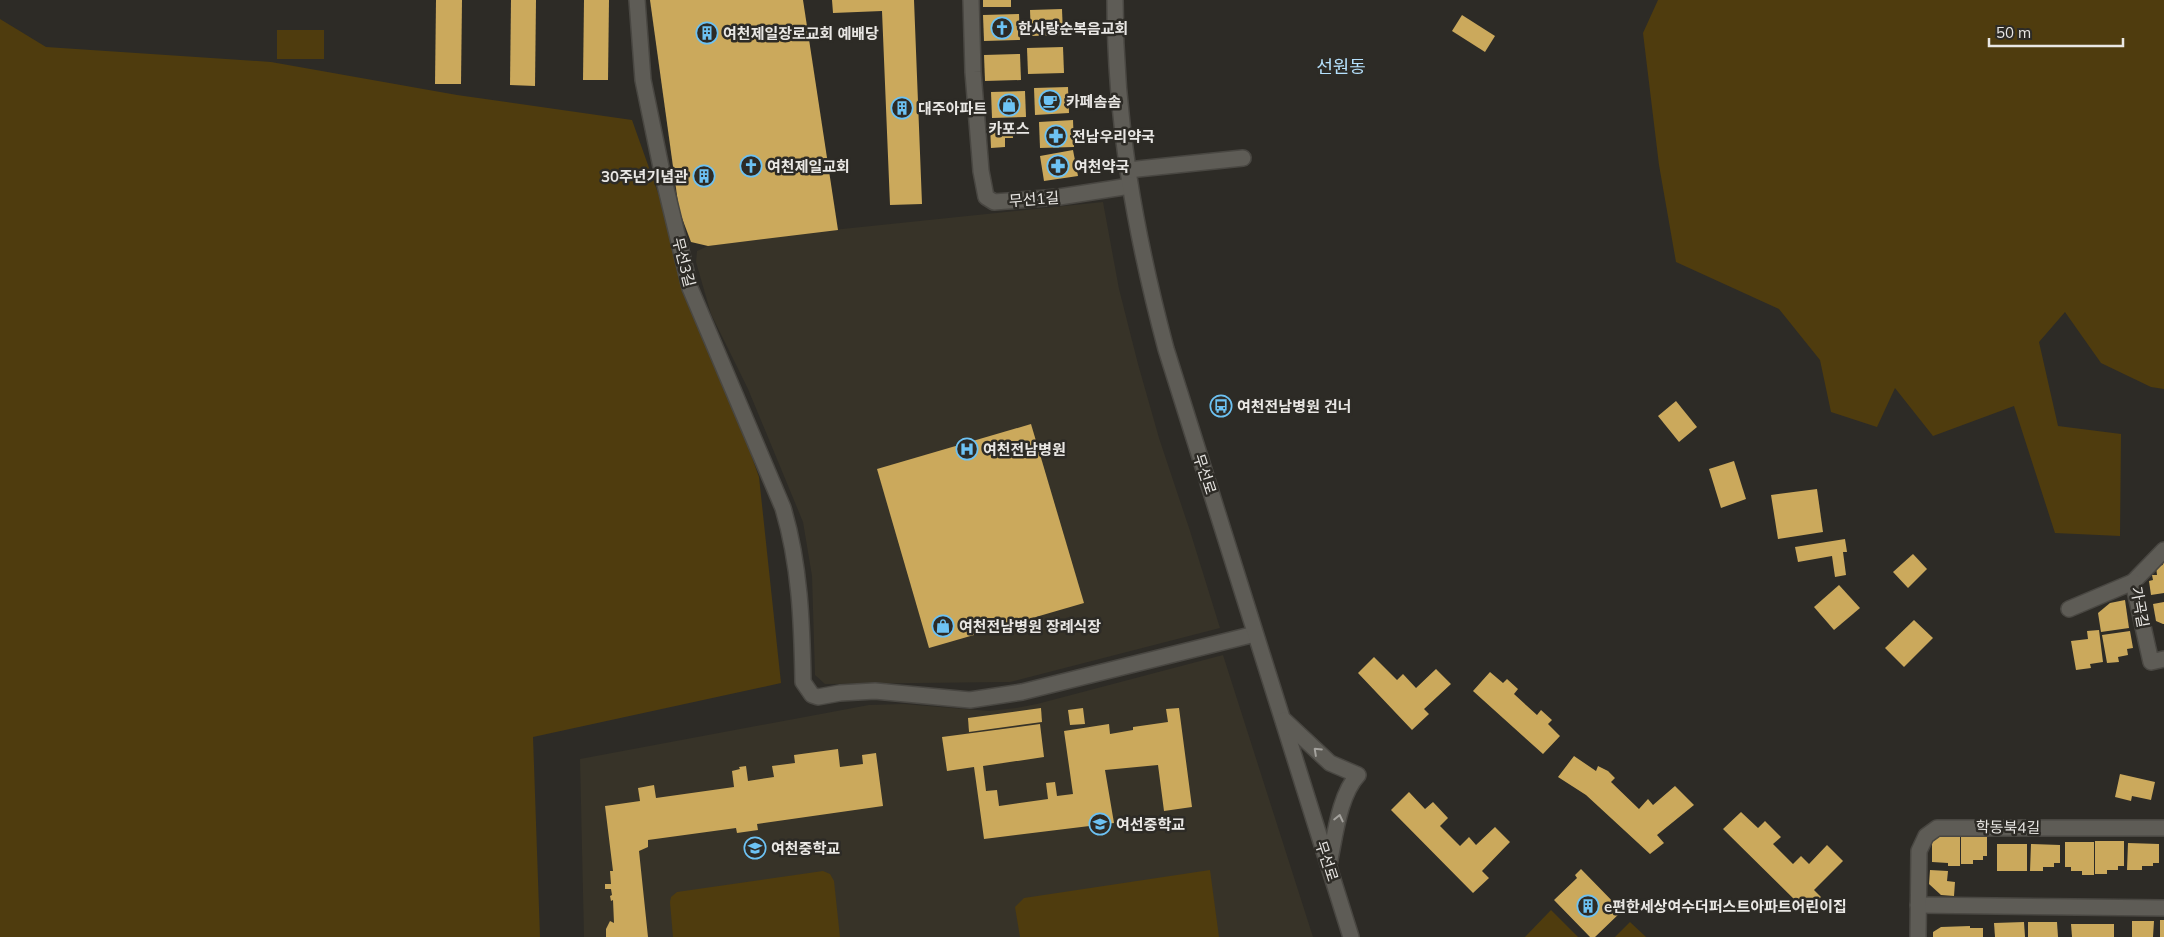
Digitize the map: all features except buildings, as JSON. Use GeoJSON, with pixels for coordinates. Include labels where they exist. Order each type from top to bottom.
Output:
{"type":"FeatureCollection","features":[{"type":"Feature","properties":{"kind":"street","name":"무선3길"},"geometry":{"type":"LineString","coordinates":[[637,0],[643,80],[662,172],[690,288],[783,508],[791,534],[798,574],[803,682],[812,695],[818,697],[840,693],[875,692],[970,700],[1022,692],[1255,634]]}},
{"type":"Feature","properties":{"kind":"street","name":"무선1길"},"geometry":{"type":"LineString","coordinates":[[971,0],[974,91],[981,171],[986,197],[994,202],[1059,198],[1130,186]]}},
{"type":"Feature","properties":{"kind":"street","name":"무선로"},"geometry":{"type":"LineString","coordinates":[[1115,0],[1118,82],[1130,186],[1144,267],[1166,349],[1351,937]]}},
{"type":"Feature","properties":{"kind":"street"},"geometry":{"type":"LineString","coordinates":[[1128,170],[1243,158]]}},
{"type":"Feature","properties":{"kind":"street","name":"가곡길"},"geometry":{"type":"LineString","coordinates":[[2164,550],[2133,582],[2151,662],[2164,659]]}},
{"type":"Feature","properties":{"kind":"street"},"geometry":{"type":"LineString","coordinates":[[2069,608],[2133,582]]}},
{"type":"Feature","properties":{"kind":"street"},"geometry":{"type":"LineString","coordinates":[[1282,718],[1330,763],[1358,775],[1352,782],[1346,795],[1328,865]]}},
{"type":"Feature","properties":{"kind":"street","name":"학동북4길"},"geometry":{"type":"LineString","coordinates":[[1918,937],[1921,846],[1926,836],[1937,828],[2164,828]]}},
{"type":"Feature","properties":{"kind":"street"},"geometry":{"type":"LineString","coordinates":[[1918,905],[2164,908]]}},
{"type":"Feature","properties":{"kind":"shaded area"},"geometry":{"type":"Polygon","coordinates":[[[1658,0],[2164,0],[2164,389],[2151,387],[2101,363],[2065,312],[2039,342],[2058,426],[2121,434],[2120,536],[2055,533],[2014,406],[1933,436],[1895,388],[1877,427],[1831,412],[1820,360],[1779,309],[1676,262],[1659,165],[1643,33],[1658,0]]]}},
{"type":"Feature","properties":{"kind":"shaded area"},"geometry":{"type":"Polygon","coordinates":[[[0,19],[46,47],[271,62],[457,95],[632,120],[759,477],[781,683],[533,737],[540,937],[0,937],[0,19]]]}},
{"type":"Feature","properties":{"kind":"shaded area"},"geometry":{"type":"Polygon","coordinates":[[[277,30],[324,30],[324,59],[277,59],[277,30]]]}},
{"type":"Feature","properties":{"kind":"shaded area","name":"여천전남병원"},"geometry":{"type":"Polygon","coordinates":[[[1103,202],[1119,289],[1138,364],[1159,438],[1220,628],[1010,682],[825,684],[815,675],[812,576],[803,522],[748,389],[711,314],[696,262],[697,251],[708,246],[775,236],[1103,202]]]}},
{"type":"Feature","properties":{"kind":"shaded area"},"geometry":{"type":"Polygon","coordinates":[[[1223,655],[1313,937],[584,937],[580,759],[869,705],[904,704],[989,711],[1016,708],[1223,655]]]}},
{"type":"Feature","properties":{"kind":"shaded area"},"geometry":{"type":"Polygon","coordinates":[[[1210,870],[1219,937],[1020,937],[1015,907],[1024,898],[1210,870]]]}},
{"type":"Feature","properties":{"kind":"shaded area"},"geometry":{"type":"Polygon","coordinates":[[[823,871],[830,874],[834,881],[840,937],[673,937],[670,902],[671,897],[677,892],[823,871]]]}},
{"type":"Feature","properties":{"kind":"shaded area"},"geometry":{"type":"Polygon","coordinates":[[[1551,910],[1578,937],[1525,937],[1551,910]]]}},
{"type":"Feature","properties":{"kind":"shaded area"},"geometry":{"type":"Polygon","coordinates":[[[1630,922],[1646,937],[1615,937],[1630,922]]]}},
{"type":"Feature","properties":{"kind":"place","name":"한사랑순복음교회"},"geometry":{"type":"Point","coordinates":[1002,28]}},
{"type":"Feature","properties":{"kind":"place","name":"여천제일장로교회 예배당"},"geometry":{"type":"Point","coordinates":[707,33]}},
{"type":"Feature","properties":{"kind":"place","name":"카페솜솜"},"geometry":{"type":"Point","coordinates":[1050,101]}},
{"type":"Feature","properties":{"kind":"place","name":"카포스"},"geometry":{"type":"Point","coordinates":[1009,105]}},
{"type":"Feature","properties":{"kind":"place","name":"대주아파트"},"geometry":{"type":"Point","coordinates":[902,108]}},
{"type":"Feature","properties":{"kind":"place","name":"전남우리약국"},"geometry":{"type":"Point","coordinates":[1056,136]}},
{"type":"Feature","properties":{"kind":"place","name":"여천제일교회"},"geometry":{"type":"Point","coordinates":[751,166]}},
{"type":"Feature","properties":{"kind":"place","name":"여천약국"},"geometry":{"type":"Point","coordinates":[1058,166]}},
{"type":"Feature","properties":{"kind":"place","name":"30주년기념관"},"geometry":{"type":"Point","coordinates":[704,176]}},
{"type":"Feature","properties":{"kind":"place","name":"여천전남병원 건너"},"geometry":{"type":"Point","coordinates":[1221,406]}},
{"type":"Feature","properties":{"kind":"place","name":"여천전남병원"},"geometry":{"type":"Point","coordinates":[967,449]}},
{"type":"Feature","properties":{"kind":"place","name":"여천전남병원 장례식장"},"geometry":{"type":"Point","coordinates":[943,626]}},
{"type":"Feature","properties":{"kind":"place","name":"여선중학교"},"geometry":{"type":"Point","coordinates":[1100,824]}},
{"type":"Feature","properties":{"kind":"place","name":"여천중학교"},"geometry":{"type":"Point","coordinates":[755,848]}},
{"type":"Feature","properties":{"kind":"place","name":"e편한세상여수더퍼스트아파트어린이집"},"geometry":{"type":"Point","coordinates":[1588,906]}},
{"type":"Feature","properties":{"kind":"district","name":"선원동"},"geometry":{"type":"Point","coordinates":[1341,66]}}]}
